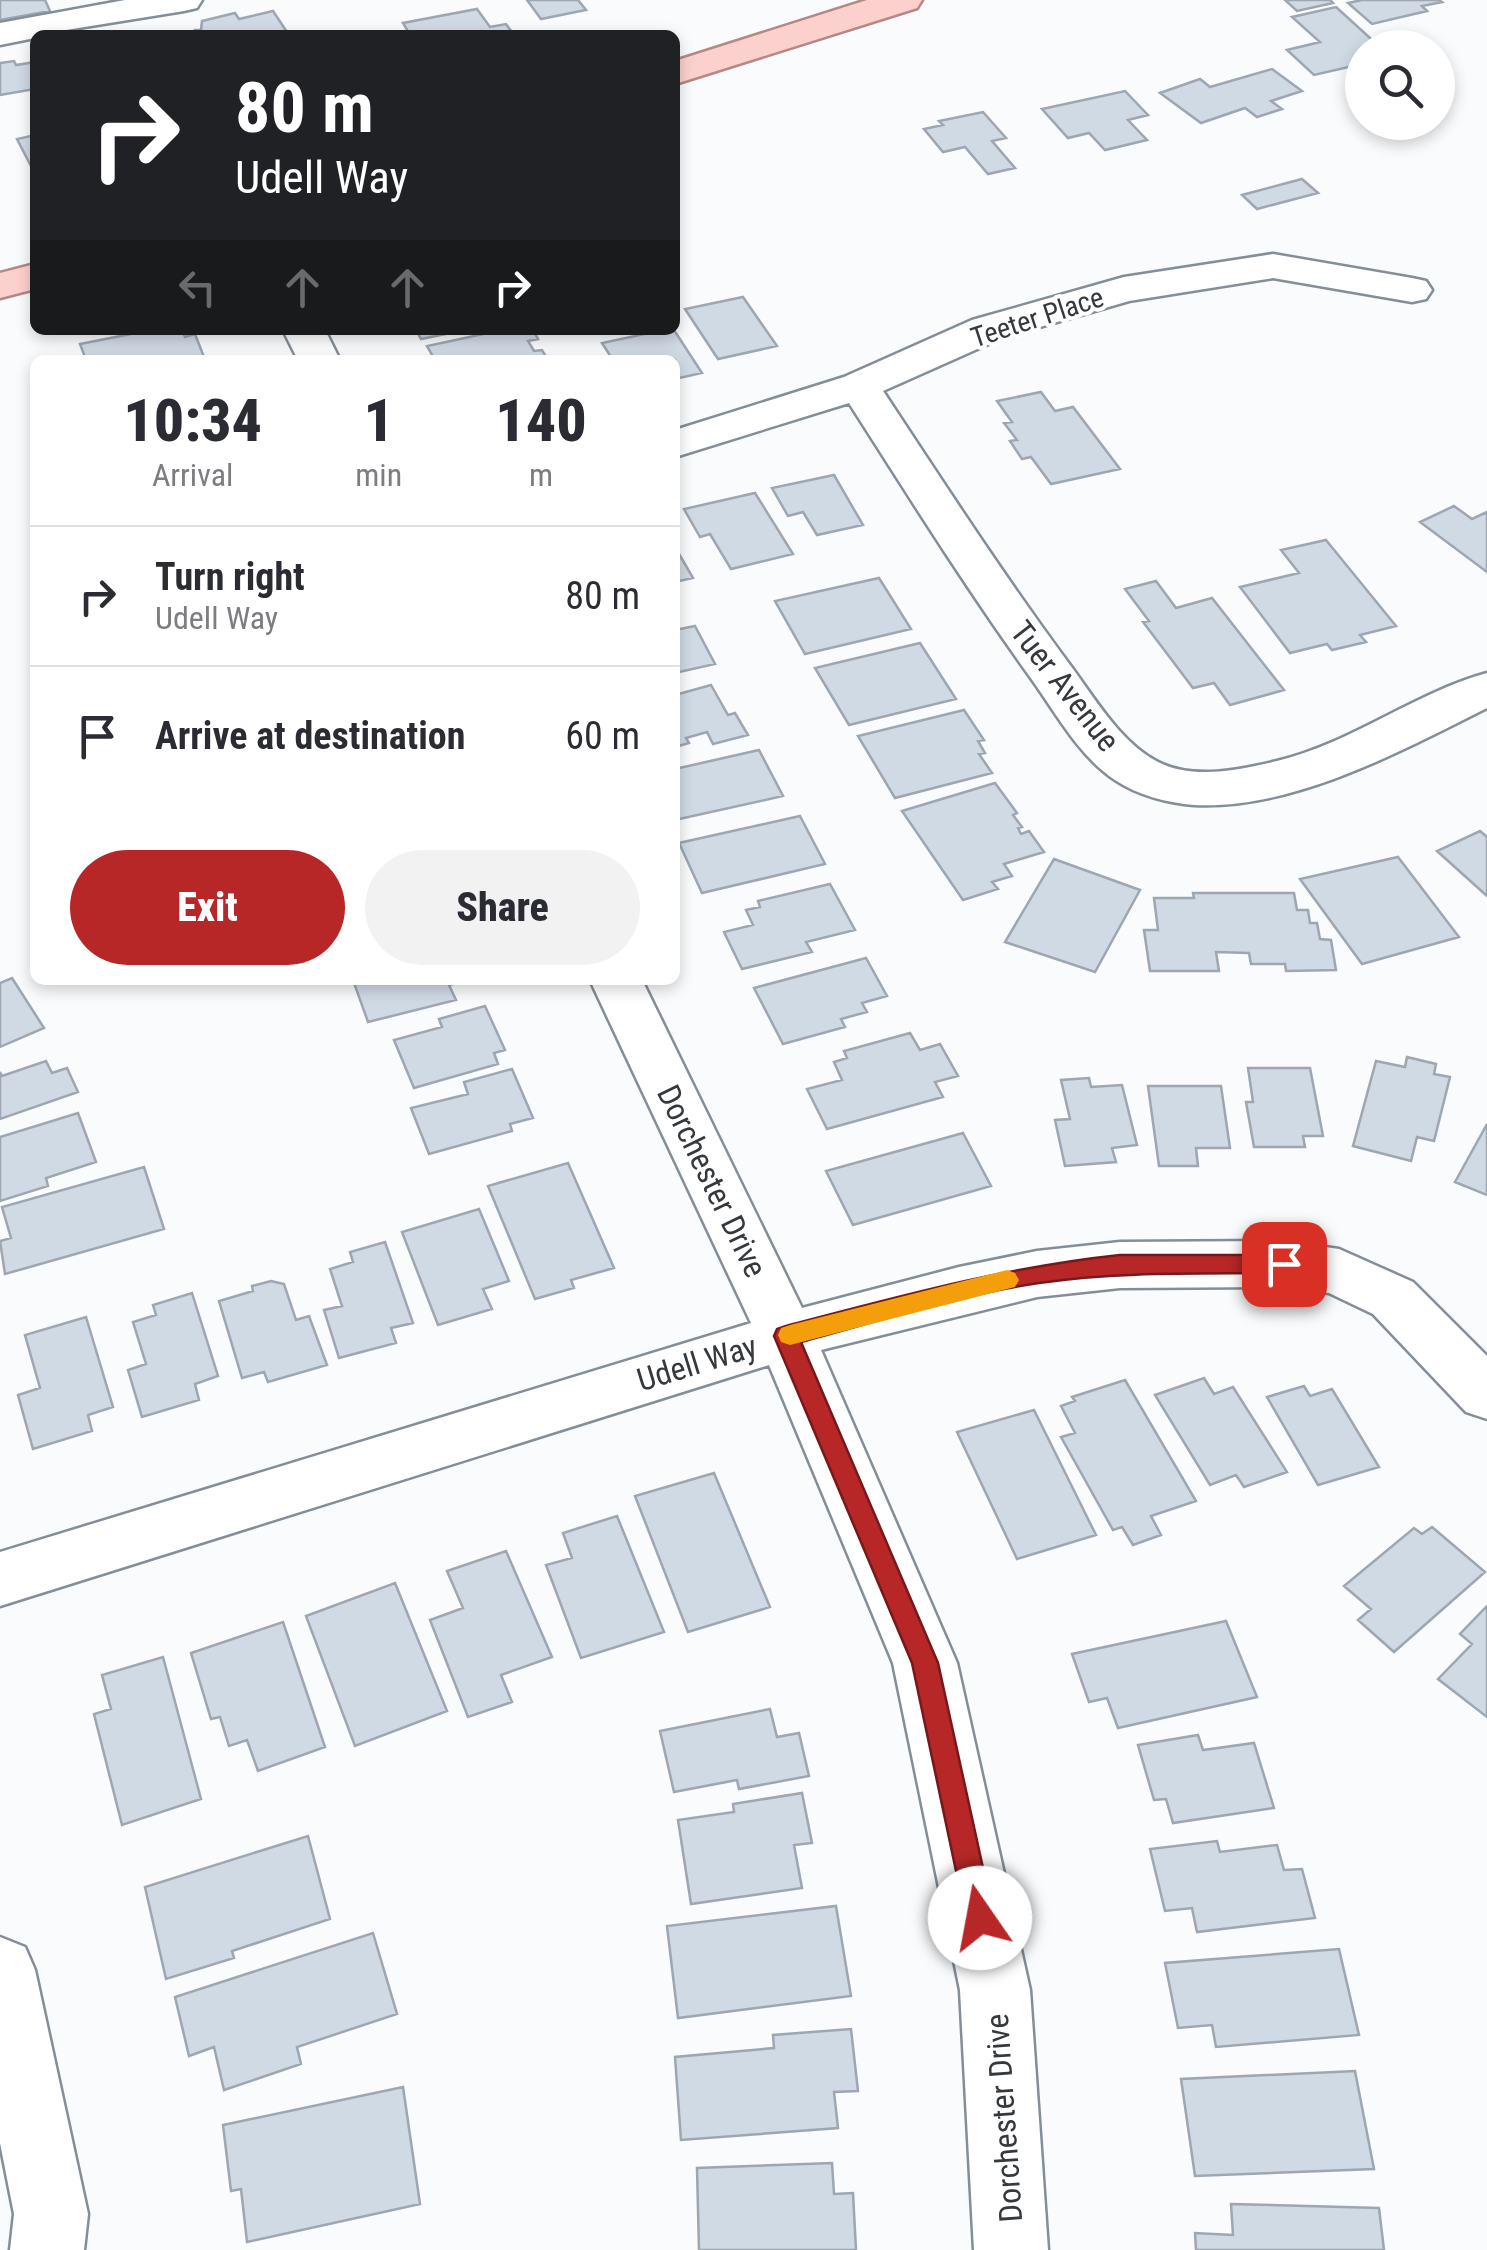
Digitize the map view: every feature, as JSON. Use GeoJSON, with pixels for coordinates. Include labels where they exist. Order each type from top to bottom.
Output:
{"type":"FeatureCollection","features":[{"type":"Feature","properties":{"kind":"main road"},"geometry":{"type":"LineString","coordinates":[[680,72],[899,1]]}},
{"type":"Feature","properties":{"kind":"main road"},"geometry":{"type":"LineString","coordinates":[[0,286],[30,277]]}},
{"type":"Feature","properties":{"kind":"street"},"geometry":{"type":"LineString","coordinates":[[34,30],[178,13]]}},
{"type":"Feature","properties":{"kind":"street"},"geometry":{"type":"LineString","coordinates":[[0,34],[30,30]]}},
{"type":"Feature","properties":{"kind":"street","name":"Teeter Place"},"geometry":{"type":"LineString","coordinates":[[680,442],[859,386],[987,329],[1124,290],[1273,266],[1412,290]]}},
{"type":"Feature","properties":{"kind":"street","name":"Tuer Avenue"},"geometry":{"type":"LineString","coordinates":[[859,386],[1092,728],[1126,764],[1151,778],[1200,789],[1276,780],[1345,757],[1487,690]]}},
{"type":"Feature","properties":{"kind":"street","name":"Dorchester Drive"},"geometry":{"type":"LineString","coordinates":[[618,985],[786,1336],[925,1663],[996,1990],[1012,2250]]}},
{"type":"Feature","properties":{"kind":"street","name":"Udell Way"},"geometry":{"type":"LineString","coordinates":[[0,1580],[786,1336],[958,1290],[1037,1274],[1120,1265],[1284,1264],[1339,1272],[1393,1298],[1487,1395]]}},
{"type":"Feature","properties":{"kind":"street"},"geometry":{"type":"LineString","coordinates":[[0,1970],[51,2214],[46,2250]]}},
{"type":"Feature","properties":{"kind":"building"},"geometry":{"type":"Polygon","coordinates":[[[0,0],[45,0],[50,11],[0,20],[0,0]]]}},
{"type":"Feature","properties":{"kind":"building"},"geometry":{"type":"Polygon","coordinates":[[[527,0],[578,0],[586,10],[541,19],[527,0]]]}},
{"type":"Feature","properties":{"kind":"building"},"geometry":{"type":"Polygon","coordinates":[[[1285,0],[1330,0],[1333,3],[1297,11],[1285,0]]]}},
{"type":"Feature","properties":{"kind":"building"},"geometry":{"type":"Polygon","coordinates":[[[1442,2],[1422,6],[1427,11],[1372,24],[1348,3],[1442,2]]]}},
{"type":"Feature","properties":{"kind":"building"},"geometry":{"type":"Polygon","coordinates":[[[1336,7],[1361,30],[1345,30],[1345,68],[1314,75],[1287,50],[1320,42],[1292,17],[1336,7]]]}},
{"type":"Feature","properties":{"kind":"building"},"geometry":{"type":"Polygon","coordinates":[[[477,9],[490,27],[506,24],[510,30],[407,30],[403,23],[477,9]]]}},
{"type":"Feature","properties":{"kind":"building"},"geometry":{"type":"Polygon","coordinates":[[[273,11],[286,30],[201,30],[202,21],[235,13],[239,19],[273,11]]]}},
{"type":"Feature","properties":{"kind":"building"},"geometry":{"type":"Polygon","coordinates":[[[0,63],[30,63],[30,90],[0,95],[0,63]]]}},
{"type":"Feature","properties":{"kind":"building"},"geometry":{"type":"Polygon","coordinates":[[[1272,69],[1302,91],[1271,101],[1282,109],[1257,117],[1245,108],[1201,123],[1160,93],[1200,79],[1210,87],[1272,69]]]}},
{"type":"Feature","properties":{"kind":"building"},"geometry":{"type":"Polygon","coordinates":[[[1125,91],[1148,115],[1128,120],[1147,140],[1105,150],[1089,133],[1068,138],[1042,109],[1125,91]]]}},
{"type":"Feature","properties":{"kind":"building"},"geometry":{"type":"Polygon","coordinates":[[[983,112],[1006,138],[992,141],[1015,168],[988,174],[965,147],[943,152],[924,129],[943,125],[939,121],[983,112]]]}},
{"type":"Feature","properties":{"kind":"building"},"geometry":{"type":"Polygon","coordinates":[[[30,136],[30,164],[17,139],[30,136]]]}},
{"type":"Feature","properties":{"kind":"building"},"geometry":{"type":"Polygon","coordinates":[[[1302,179],[1318,193],[1257,209],[1242,195],[1302,179]]]}},
{"type":"Feature","properties":{"kind":"building"},"geometry":{"type":"Polygon","coordinates":[[[743,297],[777,346],[718,359],[685,309],[743,297]]]}},
{"type":"Feature","properties":{"kind":"building"},"geometry":{"type":"Polygon","coordinates":[[[126,335],[195,335],[203,355],[84,355],[80,344],[126,335]]]}},
{"type":"Feature","properties":{"kind":"building"},"geometry":{"type":"Polygon","coordinates":[[[479,335],[536,335],[538,339],[528,341],[534,351],[542,350],[545,355],[432,355],[427,346],[479,335]]]}},
{"type":"Feature","properties":{"kind":"building"},"geometry":{"type":"Polygon","coordinates":[[[640,335],[677,335],[702,373],[680,378],[680,355],[610,355],[602,343],[640,335]]]}},
{"type":"Feature","properties":{"kind":"building"},"geometry":{"type":"Polygon","coordinates":[[[1041,392],[1055,411],[1073,407],[1120,469],[1051,484],[1031,457],[1022,459],[1010,441],[1017,440],[1004,423],[1012,422],[997,401],[1041,392]]]}},
{"type":"Feature","properties":{"kind":"building"},"geometry":{"type":"Polygon","coordinates":[[[834,475],[863,525],[817,535],[803,512],[788,516],[772,488],[834,475]]]}},
{"type":"Feature","properties":{"kind":"building"},"geometry":{"type":"Polygon","coordinates":[[[755,493],[793,554],[731,569],[710,534],[700,537],[684,509],[755,493]]]}},
{"type":"Feature","properties":{"kind":"building"},"geometry":{"type":"Polygon","coordinates":[[[1454,506],[1472,519],[1487,512],[1487,572],[1420,522],[1454,506]]]}},
{"type":"Feature","properties":{"kind":"building"},"geometry":{"type":"Polygon","coordinates":[[[1326,540],[1396,626],[1360,635],[1366,642],[1332,650],[1327,644],[1290,653],[1240,587],[1299,573],[1281,550],[1326,540]]]}},
{"type":"Feature","properties":{"kind":"building"},"geometry":{"type":"Polygon","coordinates":[[[680,556],[693,578],[680,581],[680,556]]]}},
{"type":"Feature","properties":{"kind":"building"},"geometry":{"type":"Polygon","coordinates":[[[879,578],[911,629],[805,654],[775,601],[879,578]]]}},
{"type":"Feature","properties":{"kind":"building"},"geometry":{"type":"Polygon","coordinates":[[[1156,581],[1176,608],[1212,598],[1284,690],[1230,705],[1214,683],[1193,688],[1143,622],[1149,621],[1125,589],[1156,581]]]}},
{"type":"Feature","properties":{"kind":"building"},"geometry":{"type":"Polygon","coordinates":[[[695,626],[715,664],[680,672],[680,629],[695,626]]]}},
{"type":"Feature","properties":{"kind":"building"},"geometry":{"type":"Polygon","coordinates":[[[920,643],[956,699],[849,725],[815,668],[920,643]]]}},
{"type":"Feature","properties":{"kind":"building"},"geometry":{"type":"Polygon","coordinates":[[[711,685],[728,715],[735,713],[748,735],[713,744],[707,732],[686,738],[689,743],[680,746],[680,694],[711,685]]]}},
{"type":"Feature","properties":{"kind":"building"},"geometry":{"type":"Polygon","coordinates":[[[964,710],[984,740],[978,741],[985,753],[979,754],[992,773],[895,798],[858,736],[964,710]]]}},
{"type":"Feature","properties":{"kind":"building"},"geometry":{"type":"Polygon","coordinates":[[[759,750],[783,796],[680,819],[680,768],[759,750]]]}},
{"type":"Feature","properties":{"kind":"building"},"geometry":{"type":"Polygon","coordinates":[[[995,783],[1017,813],[1013,815],[1022,827],[1018,828],[1021,834],[1029,831],[1044,852],[1004,864],[1012,876],[992,882],[998,889],[963,900],[902,811],[995,783]]]}},
{"type":"Feature","properties":{"kind":"building"},"geometry":{"type":"Polygon","coordinates":[[[800,816],[825,864],[702,893],[680,843],[800,816]]]}},
{"type":"Feature","properties":{"kind":"building"},"geometry":{"type":"Polygon","coordinates":[[[1480,831],[1487,837],[1487,896],[1437,851],[1480,831]]]}},
{"type":"Feature","properties":{"kind":"building"},"geometry":{"type":"Polygon","coordinates":[[[1398,857],[1459,937],[1362,964],[1300,879],[1398,857]]]}},
{"type":"Feature","properties":{"kind":"building"},"geometry":{"type":"Polygon","coordinates":[[[1054,859],[1140,890],[1095,972],[1005,942],[1054,859]]]}},
{"type":"Feature","properties":{"kind":"building"},"geometry":{"type":"Polygon","coordinates":[[[830,884],[855,930],[806,942],[812,952],[742,969],[724,932],[753,925],[746,910],[760,907],[758,901],[830,884]]]}},
{"type":"Feature","properties":{"kind":"building"},"geometry":{"type":"Polygon","coordinates":[[[1193,893],[1294,893],[1297,910],[1308,910],[1310,923],[1317,923],[1320,939],[1331,940],[1336,970],[1286,971],[1285,964],[1251,964],[1249,953],[1216,952],[1219,971],[1150,971],[1144,930],[1158,930],[1154,898],[1194,898],[1193,893]]]}},
{"type":"Feature","properties":{"kind":"building"},"geometry":{"type":"Polygon","coordinates":[[[866,958],[887,996],[862,1003],[867,1012],[841,1019],[845,1027],[783,1044],[754,988],[866,958]]]}},
{"type":"Feature","properties":{"kind":"building"},"geometry":{"type":"Polygon","coordinates":[[[12,978],[44,1028],[0,1047],[0,983],[12,978]]]}},
{"type":"Feature","properties":{"kind":"building"},"geometry":{"type":"Polygon","coordinates":[[[355,985],[449,985],[456,1000],[368,1022],[355,985]]]}},
{"type":"Feature","properties":{"kind":"building"},"geometry":{"type":"Polygon","coordinates":[[[485,1006],[505,1050],[494,1053],[498,1064],[414,1088],[394,1040],[442,1027],[439,1019],[485,1006]]]}},
{"type":"Feature","properties":{"kind":"building"},"geometry":{"type":"Polygon","coordinates":[[[910,1033],[920,1050],[940,1044],[958,1076],[935,1082],[943,1097],[827,1129],[807,1089],[842,1080],[834,1062],[847,1058],[844,1051],[910,1033]]]}},
{"type":"Feature","properties":{"kind":"building"},"geometry":{"type":"Polygon","coordinates":[[[1407,1057],[1436,1064],[1434,1074],[1450,1077],[1434,1141],[1417,1137],[1411,1161],[1353,1146],[1376,1061],[1405,1067],[1407,1057]]]}},
{"type":"Feature","properties":{"kind":"building"},"geometry":{"type":"Polygon","coordinates":[[[46,1061],[52,1073],[67,1068],[78,1092],[0,1119],[0,1072],[2,1076],[46,1061]]]}},
{"type":"Feature","properties":{"kind":"building"},"geometry":{"type":"Polygon","coordinates":[[[1248,1068],[1310,1068],[1323,1136],[1303,1136],[1305,1147],[1254,1147],[1246,1102],[1253,1102],[1248,1068]]]}},
{"type":"Feature","properties":{"kind":"building"},"geometry":{"type":"Polygon","coordinates":[[[512,1069],[533,1118],[510,1124],[512,1131],[429,1154],[411,1108],[468,1094],[464,1082],[512,1069]]]}},
{"type":"Feature","properties":{"kind":"building"},"geometry":{"type":"Polygon","coordinates":[[[1089,1078],[1091,1087],[1122,1085],[1137,1145],[1112,1148],[1116,1162],[1065,1166],[1055,1120],[1070,1119],[1061,1080],[1089,1078]]]}},
{"type":"Feature","properties":{"kind":"building"},"geometry":{"type":"Polygon","coordinates":[[[1148,1086],[1221,1086],[1230,1148],[1196,1148],[1198,1166],[1159,1166],[1148,1086]]]}},
{"type":"Feature","properties":{"kind":"building"},"geometry":{"type":"Polygon","coordinates":[[[78,1113],[96,1162],[46,1178],[48,1186],[0,1201],[0,1137],[78,1113]]]}},
{"type":"Feature","properties":{"kind":"building"},"geometry":{"type":"Polygon","coordinates":[[[1487,1124],[1487,1195],[1455,1182],[1487,1124]]]}},
{"type":"Feature","properties":{"kind":"building"},"geometry":{"type":"Polygon","coordinates":[[[963,1133],[991,1186],[853,1225],[826,1171],[963,1133]]]}},
{"type":"Feature","properties":{"kind":"building"},"geometry":{"type":"Polygon","coordinates":[[[568,1163],[614,1268],[571,1280],[574,1288],[535,1299],[488,1186],[568,1163]]]}},
{"type":"Feature","properties":{"kind":"building"},"geometry":{"type":"Polygon","coordinates":[[[144,1167],[164,1229],[5,1274],[0,1241],[11,1238],[2,1207],[144,1167]]]}},
{"type":"Feature","properties":{"kind":"building"},"geometry":{"type":"Polygon","coordinates":[[[479,1209],[509,1281],[483,1289],[492,1309],[438,1325],[402,1232],[479,1209]]]}},
{"type":"Feature","properties":{"kind":"building"},"geometry":{"type":"Polygon","coordinates":[[[385,1242],[413,1323],[391,1328],[396,1343],[339,1358],[324,1310],[342,1306],[330,1269],[353,1262],[350,1252],[385,1242]]]}},
{"type":"Feature","properties":{"kind":"building"},"geometry":{"type":"Polygon","coordinates":[[[271,1281],[284,1284],[296,1320],[309,1316],[327,1365],[268,1382],[264,1372],[242,1378],[219,1301],[271,1281]]]}},
{"type":"Feature","properties":{"kind":"building"},"geometry":{"type":"Polygon","coordinates":[[[192,1293],[218,1376],[195,1384],[199,1400],[142,1417],[128,1370],[146,1364],[133,1322],[156,1315],[153,1305],[192,1293]]]}},
{"type":"Feature","properties":{"kind":"building"},"geometry":{"type":"Polygon","coordinates":[[[86,1317],[113,1407],[88,1415],[92,1431],[33,1449],[18,1395],[40,1388],[25,1335],[86,1317]]]}},
{"type":"Feature","properties":{"kind":"building"},"geometry":{"type":"Polygon","coordinates":[[[1204,1378],[1214,1394],[1233,1387],[1287,1472],[1244,1487],[1236,1475],[1210,1485],[1155,1395],[1204,1378]]]}},
{"type":"Feature","properties":{"kind":"building"},"geometry":{"type":"Polygon","coordinates":[[[1125,1380],[1196,1501],[1151,1516],[1161,1535],[1133,1545],[1122,1527],[1113,1530],[1061,1437],[1075,1433],[1061,1406],[1075,1401],[1072,1397],[1125,1380]]]}},
{"type":"Feature","properties":{"kind":"building"},"geometry":{"type":"Polygon","coordinates":[[[1304,1386],[1310,1396],[1332,1389],[1379,1467],[1318,1485],[1267,1397],[1304,1386]]]}},
{"type":"Feature","properties":{"kind":"building"},"geometry":{"type":"Polygon","coordinates":[[[1034,1410],[1096,1535],[1017,1559],[957,1432],[1034,1410]]]}},
{"type":"Feature","properties":{"kind":"building"},"geometry":{"type":"Polygon","coordinates":[[[714,1473],[770,1607],[688,1632],[635,1496],[714,1473]]]}},
{"type":"Feature","properties":{"kind":"building"},"geometry":{"type":"Polygon","coordinates":[[[617,1516],[664,1632],[581,1658],[546,1565],[572,1558],[563,1533],[617,1516]]]}},
{"type":"Feature","properties":{"kind":"building"},"geometry":{"type":"Polygon","coordinates":[[[1432,1527],[1485,1572],[1394,1652],[1358,1620],[1371,1609],[1344,1586],[1414,1528],[1422,1534],[1432,1527]]]}},
{"type":"Feature","properties":{"kind":"building"},"geometry":{"type":"Polygon","coordinates":[[[506,1551],[552,1657],[501,1675],[512,1702],[468,1717],[430,1620],[463,1608],[447,1571],[506,1551]]]}},
{"type":"Feature","properties":{"kind":"building"},"geometry":{"type":"Polygon","coordinates":[[[395,1583],[447,1711],[355,1746],[306,1616],[395,1583]]]}},
{"type":"Feature","properties":{"kind":"building"},"geometry":{"type":"Polygon","coordinates":[[[1487,1606],[1487,1717],[1438,1679],[1472,1644],[1460,1634],[1487,1606]]]}},
{"type":"Feature","properties":{"kind":"building"},"geometry":{"type":"Polygon","coordinates":[[[1226,1621],[1257,1697],[1118,1728],[1107,1698],[1089,1702],[1072,1654],[1226,1621]]]}},
{"type":"Feature","properties":{"kind":"building"},"geometry":{"type":"Polygon","coordinates":[[[283,1622],[325,1747],[258,1771],[247,1740],[229,1746],[220,1717],[211,1719],[191,1653],[283,1622]]]}},
{"type":"Feature","properties":{"kind":"building"},"geometry":{"type":"Polygon","coordinates":[[[163,1657],[201,1799],[122,1825],[94,1714],[111,1709],[102,1675],[163,1657]]]}},
{"type":"Feature","properties":{"kind":"building"},"geometry":{"type":"Polygon","coordinates":[[[770,1709],[777,1737],[799,1733],[809,1776],[739,1789],[737,1780],[674,1792],[660,1731],[770,1709]]]}},
{"type":"Feature","properties":{"kind":"building"},"geometry":{"type":"Polygon","coordinates":[[[1198,1735],[1203,1750],[1254,1743],[1274,1808],[1173,1823],[1166,1799],[1154,1800],[1138,1745],[1198,1735]]]}},
{"type":"Feature","properties":{"kind":"building"},"geometry":{"type":"Polygon","coordinates":[[[802,1793],[812,1843],[794,1845],[802,1888],[691,1904],[678,1820],[734,1812],[733,1804],[802,1793]]]}},
{"type":"Feature","properties":{"kind":"building"},"geometry":{"type":"Polygon","coordinates":[[[308,1836],[330,1919],[232,1951],[234,1958],[166,1979],[145,1887],[308,1836]]]}},
{"type":"Feature","properties":{"kind":"building"},"geometry":{"type":"Polygon","coordinates":[[[1217,1841],[1220,1852],[1277,1845],[1284,1870],[1302,1869],[1315,1918],[1197,1932],[1192,1908],[1165,1911],[1150,1849],[1217,1841]]]}},
{"type":"Feature","properties":{"kind":"building"},"geometry":{"type":"Polygon","coordinates":[[[836,1906],[851,1996],[678,2018],[667,1926],[836,1906]]]}},
{"type":"Feature","properties":{"kind":"building"},"geometry":{"type":"Polygon","coordinates":[[[373,1933],[397,2014],[297,2047],[301,2064],[224,2090],[214,2047],[189,2056],[175,1997],[373,1933]]]}},
{"type":"Feature","properties":{"kind":"building"},"geometry":{"type":"Polygon","coordinates":[[[1339,1949],[1359,2035],[1216,2047],[1212,2025],[1178,2028],[1165,1963],[1339,1949]]]}},
{"type":"Feature","properties":{"kind":"building"},"geometry":{"type":"Polygon","coordinates":[[[851,2029],[858,2091],[834,2092],[838,2128],[681,2140],[675,2057],[774,2048],[773,2035],[851,2029]]]}},
{"type":"Feature","properties":{"kind":"building"},"geometry":{"type":"Polygon","coordinates":[[[1355,2071],[1374,2169],[1195,2176],[1181,2079],[1355,2071]]]}},
{"type":"Feature","properties":{"kind":"building"},"geometry":{"type":"Polygon","coordinates":[[[403,2087],[420,2204],[247,2242],[241,2189],[231,2191],[223,2125],[403,2087]]]}},
{"type":"Feature","properties":{"kind":"building"},"geometry":{"type":"Polygon","coordinates":[[[832,2163],[834,2194],[853,2193],[856,2250],[699,2250],[697,2168],[832,2163]]]}},
{"type":"Feature","properties":{"kind":"building"},"geometry":{"type":"Polygon","coordinates":[[[1231,2204],[1379,2208],[1384,2250],[1196,2250],[1195,2233],[1233,2235],[1231,2204]]]}},
{"type":"Feature","properties":{"kind":"slow traffic"},"geometry":{"type":"LineString","coordinates":[[790,1335],[1007,1280]]}},
{"type":"Feature","properties":{"kind":"route"},"geometry":{"type":"LineString","coordinates":[[980,1918],[925,1663],[786,1336],[958,1290],[1037,1274],[1120,1265],[1284,1264]]}}]}
